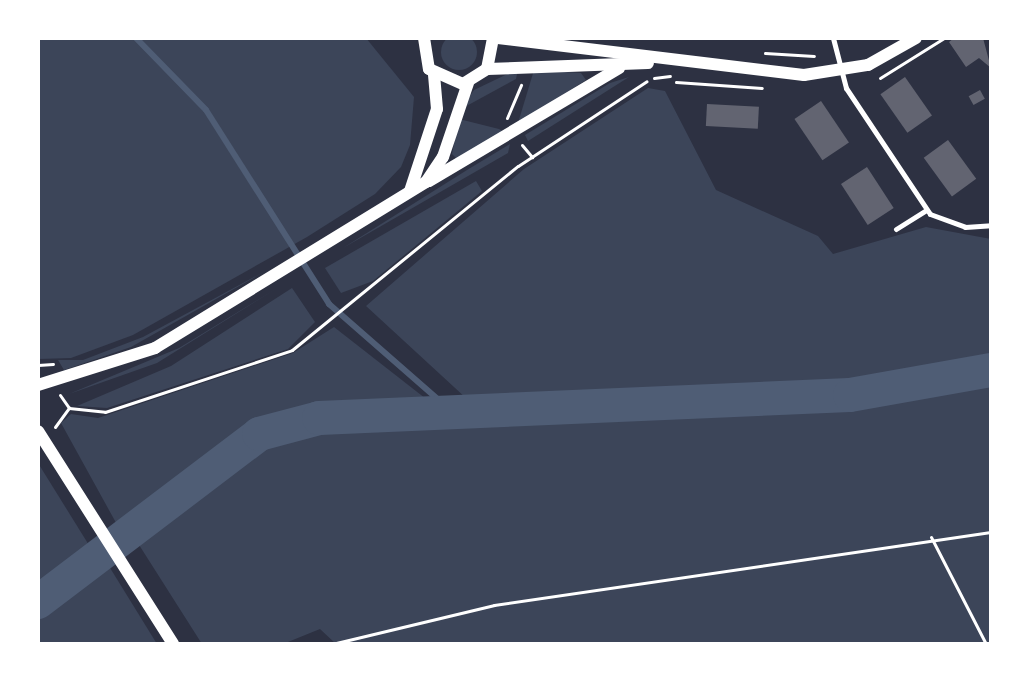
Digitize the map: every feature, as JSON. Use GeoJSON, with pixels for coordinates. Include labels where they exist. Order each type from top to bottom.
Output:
{"type":"FeatureCollection","features":[{"type":"Feature","properties":{"kind":"street"},"geometry":{"type":"LineString","coordinates":[[410,191],[437,109],[434,74],[424,38]]}},
{"type":"Feature","properties":{"kind":"street"},"geometry":{"type":"LineString","coordinates":[[487,69],[496,38],[596,50],[655,62],[842,72],[916,38]]}},
{"type":"Feature","properties":{"kind":"street"},"geometry":{"type":"LineString","coordinates":[[564,38],[596,50]]}},
{"type":"Feature","properties":{"kind":"street"},"geometry":{"type":"LineString","coordinates":[[426,182],[443,157],[468,83],[487,69],[512,63],[619,68],[655,62]]}},
{"type":"Feature","properties":{"kind":"street"},"geometry":{"type":"LineString","coordinates":[[38,385],[155,348],[323,248],[410,191],[619,68]]}},
{"type":"Feature","properties":{"kind":"street"},"geometry":{"type":"LineString","coordinates":[[434,74],[468,83]]}},
{"type":"Feature","properties":{"kind":"street"},"geometry":{"type":"LineString","coordinates":[[38,431],[173,644]]}},
{"type":"Feature","properties":{"kind":"lane"},"geometry":{"type":"LineString","coordinates":[[833,38],[846,88],[927,210],[965,227],[991,225]]}},
{"type":"Feature","properties":{"kind":"lane"},"geometry":{"type":"LineString","coordinates":[[896,229],[927,210]]}},
{"type":"Feature","properties":{"kind":"path"},"geometry":{"type":"LineString","coordinates":[[753,52],[838,54]]}},
{"type":"Feature","properties":{"kind":"path"},"geometry":{"type":"LineString","coordinates":[[69,408],[111,410],[279,355],[312,336],[532,157],[646,81],[693,65]]}},
{"type":"Feature","properties":{"kind":"path"},"geometry":{"type":"LineString","coordinates":[[510,128],[507,112],[525,74]]}},
{"type":"Feature","properties":{"kind":"path"},"geometry":{"type":"LineString","coordinates":[[524,147],[532,157]]}},
{"type":"Feature","properties":{"kind":"path"},"geometry":{"type":"LineString","coordinates":[[38,365],[53,363]]}},
{"type":"Feature","properties":{"kind":"path"},"geometry":{"type":"LineString","coordinates":[[61,396],[69,408]]}},
{"type":"Feature","properties":{"kind":"path"},"geometry":{"type":"LineString","coordinates":[[55,433],[69,408]]}},
{"type":"Feature","properties":{"kind":"path"},"geometry":{"type":"LineString","coordinates":[[332,644],[494,605],[931,537],[991,532]]}},
{"type":"Feature","properties":{"kind":"path"},"geometry":{"type":"LineString","coordinates":[[931,537],[986,644]]}},
{"type":"Feature","properties":{"kind":"shaded area"},"geometry":{"type":"Polygon","coordinates":[[[459,34],[472,39],[477,52],[472,65],[459,70],[446,65],[441,52],[446,39],[459,34]]]}},
{"type":"Feature","properties":{"kind":"shaded area"},"geometry":{"type":"Polygon","coordinates":[[[38,38],[366,38],[414,97],[410,145],[401,167],[375,194],[307,237],[133,335],[71,358],[38,359],[38,38]]]}},
{"type":"Feature","properties":{"kind":"shaded area"},"geometry":{"type":"Polygon","coordinates":[[[518,69],[516,79],[461,109],[474,90],[518,69]]]}},
{"type":"Feature","properties":{"kind":"shaded area"},"geometry":{"type":"Polygon","coordinates":[[[534,70],[581,73],[586,80],[518,123],[534,70]]]}},
{"type":"Feature","properties":{"kind":"shaded area"},"geometry":{"type":"Polygon","coordinates":[[[629,77],[528,141],[525,135],[610,83],[629,77]]]}},
{"type":"Feature","properties":{"kind":"shaded area"},"geometry":{"type":"Polygon","coordinates":[[[648,88],[665,91],[716,190],[818,236],[833,254],[926,227],[991,239],[991,361],[849,387],[467,399],[366,306],[524,169],[648,88]]]}},
{"type":"Feature","properties":{"kind":"shaded area"},"geometry":{"type":"Polygon","coordinates":[[[459,119],[504,132],[457,159],[452,154],[459,119]]]}},
{"type":"Feature","properties":{"kind":"shaded area"},"geometry":{"type":"Polygon","coordinates":[[[510,144],[508,153],[343,248],[467,170],[510,144]]]}},
{"type":"Feature","properties":{"kind":"shaded area"},"geometry":{"type":"Polygon","coordinates":[[[476,181],[482,191],[373,281],[341,293],[325,268],[476,181]]]}},
{"type":"Feature","properties":{"kind":"shaded area"},"geometry":{"type":"Polygon","coordinates":[[[271,268],[131,347],[64,370],[58,360],[83,360],[143,337],[271,268]]]}},
{"type":"Feature","properties":{"kind":"shaded area"},"geometry":{"type":"Polygon","coordinates":[[[279,287],[157,363],[69,394],[179,348],[279,287]]]}},
{"type":"Feature","properties":{"kind":"shaded area"},"geometry":{"type":"Polygon","coordinates":[[[292,288],[315,322],[288,349],[107,408],[77,406],[171,366],[292,288]]]}},
{"type":"Feature","properties":{"kind":"shaded area"},"geometry":{"type":"Polygon","coordinates":[[[334,327],[430,402],[315,411],[244,436],[120,530],[61,423],[71,414],[98,418],[293,353],[334,327]]]}},
{"type":"Feature","properties":{"kind":"shaded area"},"geometry":{"type":"Polygon","coordinates":[[[991,375],[991,644],[336,644],[320,629],[283,644],[202,644],[134,537],[262,441],[321,424],[850,400],[991,375]]]}},
{"type":"Feature","properties":{"kind":"shaded area"},"geometry":{"type":"Polygon","coordinates":[[[38,463],[92,550],[38,589],[38,463]]]}},
{"type":"Feature","properties":{"kind":"shaded area"},"geometry":{"type":"Polygon","coordinates":[[[107,563],[157,644],[38,644],[38,612],[107,563]]]}},
{"type":"Feature","properties":{"kind":"building"},"geometry":{"type":"Polygon","coordinates":[[[954,38],[983,38],[991,68],[979,58],[966,67],[949,42],[954,38]]]}},
{"type":"Feature","properties":{"kind":"building"},"geometry":{"type":"Polygon","coordinates":[[[905,77],[932,116],[907,133],[880,94],[905,77]]]}},
{"type":"Feature","properties":{"kind":"building"},"geometry":{"type":"Polygon","coordinates":[[[980,90],[985,99],[973,105],[969,96],[980,90]]]}},
{"type":"Feature","properties":{"kind":"building"},"geometry":{"type":"Polygon","coordinates":[[[821,101],[849,142],[822,160],[794,119],[821,101]]]}},
{"type":"Feature","properties":{"kind":"building"},"geometry":{"type":"Polygon","coordinates":[[[707,104],[759,107],[758,129],[706,126],[707,104]]]}},
{"type":"Feature","properties":{"kind":"building"},"geometry":{"type":"Polygon","coordinates":[[[948,140],[976,179],[952,196],[924,158],[948,140]]]}},
{"type":"Feature","properties":{"kind":"building"},"geometry":{"type":"Polygon","coordinates":[[[867,167],[894,208],[868,225],[841,184],[867,167]]]}},
{"type":"Feature","properties":{"kind":"waterway"},"geometry":{"type":"LineString","coordinates":[[136,38],[206,110],[329,304],[448,408]]}},
{"type":"Feature","properties":{"kind":"waterway"},"geometry":{"type":"LineString","coordinates":[[38,602],[259,434],[319,418],[850,395],[991,370]]}}]}
